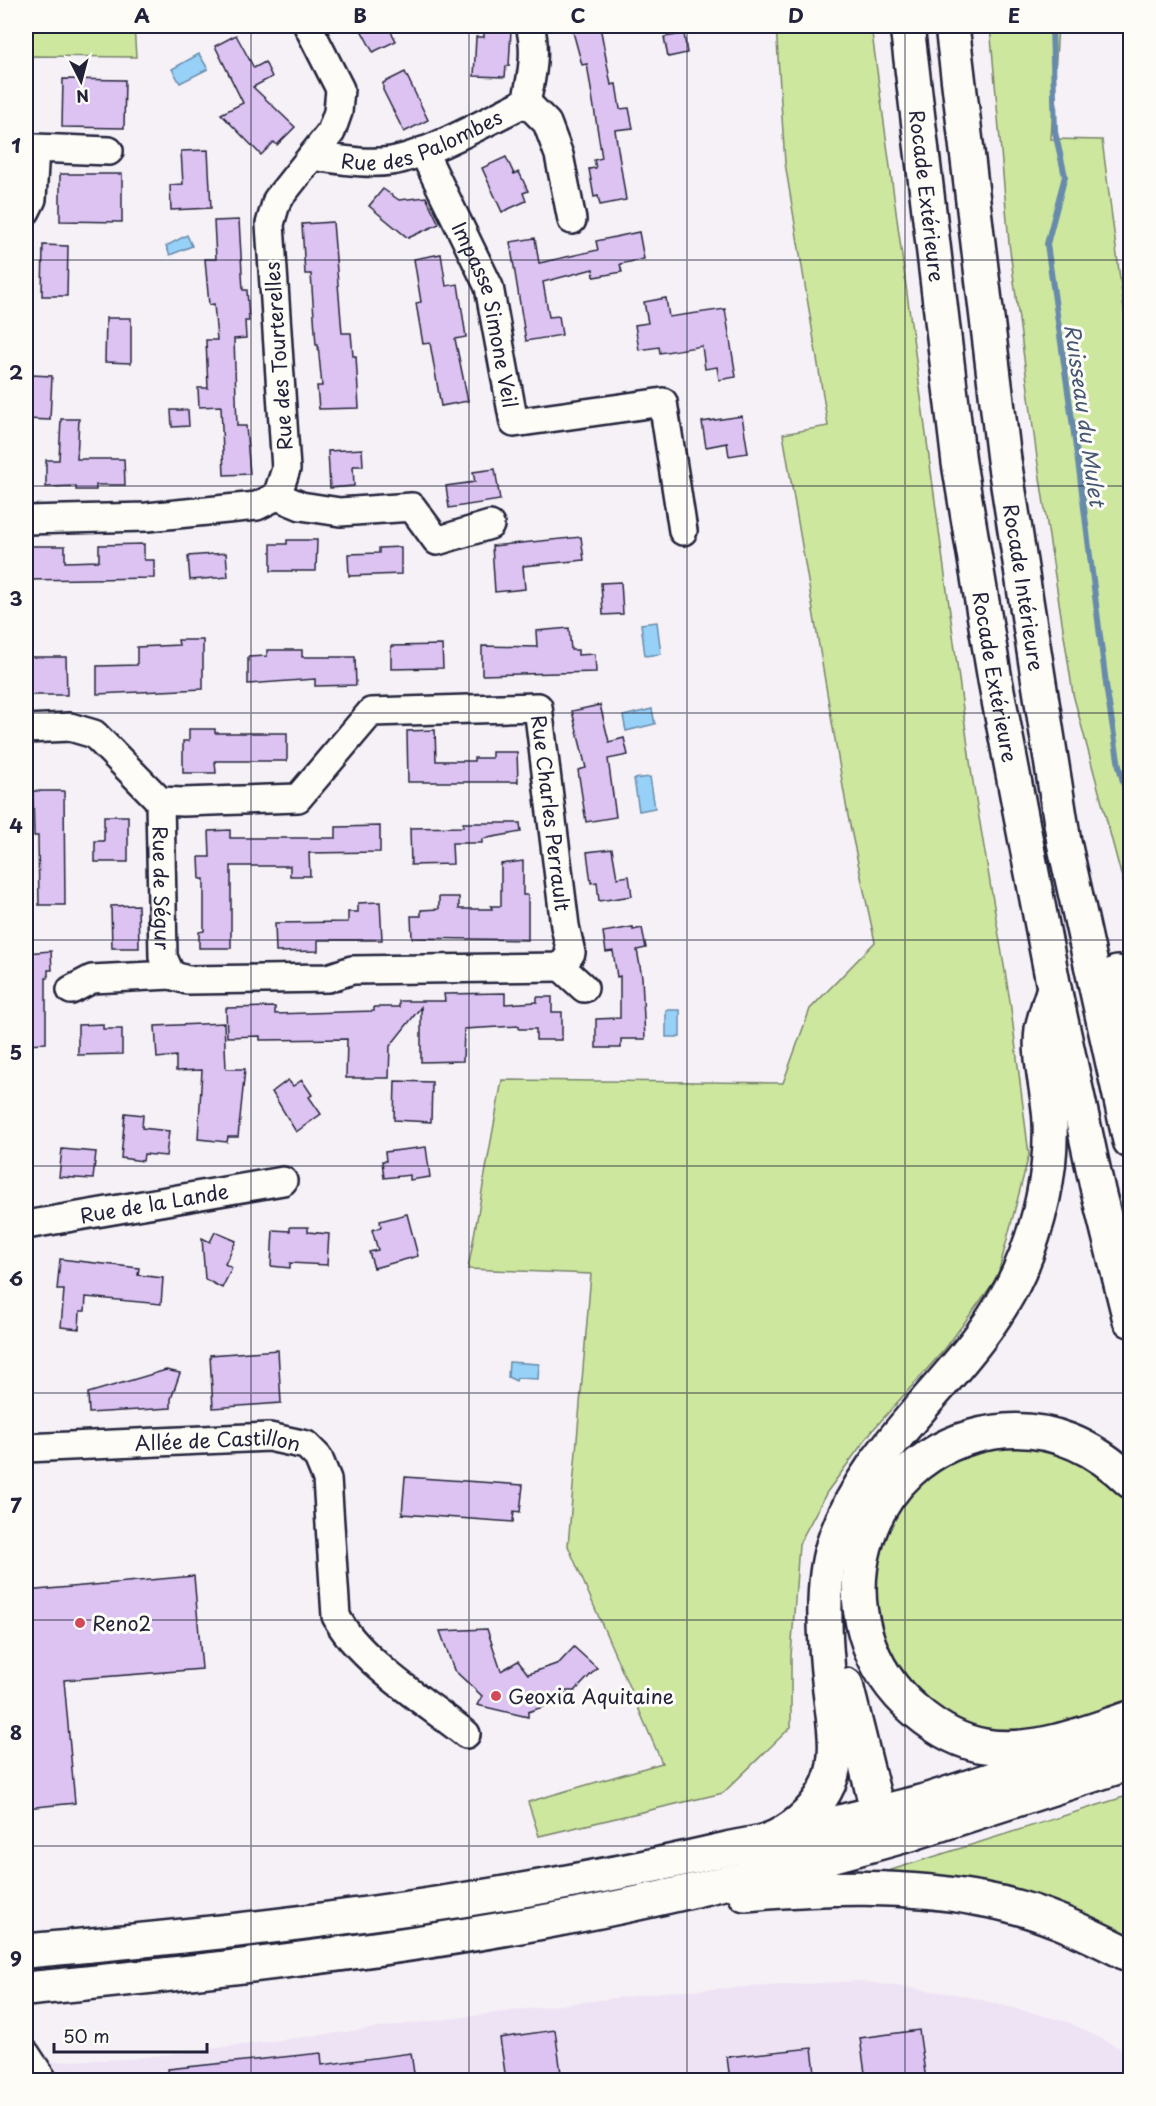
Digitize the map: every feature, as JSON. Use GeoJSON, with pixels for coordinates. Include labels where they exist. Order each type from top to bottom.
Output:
{"type":"FeatureCollection","features":[{"type":"Feature","properties":{"kind":"main road","name":"Rocade Extérieure"},"geometry":{"type":"LineString","coordinates":[[907,26],[959,462],[995,680],[1054,988],[1098,1191],[1131,1320]]}},
{"type":"Feature","properties":{"kind":"main road","name":"Rocade Intérieure"},"geometry":{"type":"LineString","coordinates":[[952,26],[1004,460],[1064,842],[1131,1141]]}},
{"type":"Feature","properties":{"kind":"main road"},"geometry":{"type":"LineString","coordinates":[[1064,842],[1095,874],[1131,1026]]}},
{"type":"Feature","properties":{"kind":"main road"},"geometry":{"type":"LineString","coordinates":[[775,1838],[800,1822],[817,1804],[832,1773],[835,1748],[827,1666],[827,1575],[832,1548],[857,1488],[877,1458],[982,1336],[1008,1297],[1033,1235],[1047,1171],[1050,1122],[1042,1032],[1054,988]]}},
{"type":"Feature","properties":{"kind":"main road"},"geometry":{"type":"LineString","coordinates":[[1131,1480],[1102,1456],[1083,1446],[1041,1432],[1009,1430],[988,1433],[954,1444],[919,1464],[888,1496],[869,1532],[858,1585],[863,1629],[875,1659],[888,1680],[909,1705],[925,1719],[958,1738],[984,1746],[1024,1747],[1069,1738],[1131,1718]]}},
{"type":"Feature","properties":{"kind":"main road"},"geometry":{"type":"LineString","coordinates":[[826,1608],[878,1813],[885,1823],[910,1834]]}},
{"type":"Feature","properties":{"kind":"main road"},"geometry":{"type":"LineString","coordinates":[[26,1951],[264,1927],[485,1897],[637,1869],[878,1813],[1025,1771],[1131,1734]]}},
{"type":"Feature","properties":{"kind":"main road"},"geometry":{"type":"LineString","coordinates":[[28,1989],[339,1954],[547,1922],[642,1903],[910,1834],[1131,1763]]}},
{"type":"Feature","properties":{"kind":"main road"},"geometry":{"type":"LineString","coordinates":[[642,1903],[830,1888],[930,1891],[988,1900],[1042,1916],[1082,1930],[1131,1955]]}},
{"type":"Feature","properties":{"kind":"street","name":"Rue des Tourterelles"},"geometry":{"type":"LineString","coordinates":[[277,496],[286,468],[270,224],[277,200],[331,132],[338,112],[340,89],[308,26]]}},
{"type":"Feature","properties":{"kind":"street","name":"Rue des Palombes"},"geometry":{"type":"LineString","coordinates":[[526,102],[533,73],[533,36],[530,26]]}},
{"type":"Feature","properties":{"kind":"street","name":"Rue des Palombes"},"geometry":{"type":"LineString","coordinates":[[312,156],[361,162],[391,161],[423,151],[526,102]]}},
{"type":"Feature","properties":{"kind":"street","name":"Rue des Palombes"},"geometry":{"type":"LineString","coordinates":[[526,102],[547,123],[560,155],[572,220]]}},
{"type":"Feature","properties":{"kind":"street"},"geometry":{"type":"LineString","coordinates":[[26,211],[32,199],[35,148],[110,151]]}},
{"type":"Feature","properties":{"kind":"street","name":"Impasse Simone Veil"},"geometry":{"type":"LineString","coordinates":[[423,151],[489,287],[514,423],[663,402],[683,531]]}},
{"type":"Feature","properties":{"kind":"street"},"geometry":{"type":"LineString","coordinates":[[26,520],[147,517],[257,506],[277,496],[301,506],[340,512],[412,507],[436,541],[490,525]]}},
{"type":"Feature","properties":{"kind":"street","name":"Rue Charles Perrault"},"geometry":{"type":"LineString","coordinates":[[160,801],[298,798],[371,712],[538,707],[565,926],[572,953],[561,967]]}},
{"type":"Feature","properties":{"kind":"street"},"geometry":{"type":"LineString","coordinates":[[26,729],[70,727],[94,734],[160,801]]}},
{"type":"Feature","properties":{"kind":"street","name":"Rue de Ségur"},"geometry":{"type":"LineString","coordinates":[[160,801],[163,957],[171,975]]}},
{"type":"Feature","properties":{"kind":"street"},"geometry":{"type":"LineString","coordinates":[[71,990],[92,979],[171,975],[187,980],[328,978],[352,970],[561,967],[584,988]]}},
{"type":"Feature","properties":{"kind":"street","name":"Rue de la Lande"},"geometry":{"type":"LineString","coordinates":[[26,1225],[283,1181]]}},
{"type":"Feature","properties":{"kind":"street","name":"Allée de Castillon"},"geometry":{"type":"LineString","coordinates":[[26,1448],[269,1437],[306,1445],[318,1457],[327,1479],[336,1616],[343,1632],[381,1667],[466,1734]]}},
{"type":"Feature","properties":{"kind":"street"},"geometry":{"type":"LineString","coordinates":[[26,2054],[43,2080]]}},
{"type":"Feature","properties":{"kind":"shaded area"},"geometry":{"type":"Polygon","coordinates":[[[859,1981],[962,1995],[1068,2022],[1130,2053],[1130,2080],[26,2080],[26,2062],[130,2059],[671,1991],[859,1981]]]}},
{"type":"Feature","properties":{"kind":"green space"},"geometry":{"type":"Polygon","coordinates":[[[26,26],[134,26],[136,57],[31,56],[26,201],[26,26]]]}},
{"type":"Feature","properties":{"kind":"green space"},"geometry":{"type":"Polygon","coordinates":[[[776,26],[871,26],[972,776],[1010,1001],[1029,1155],[997,1278],[945,1349],[871,1432],[827,1492],[799,1544],[791,1656],[791,1727],[723,1793],[539,1836],[528,1802],[662,1763],[568,1546],[591,1274],[468,1269],[502,1080],[783,1083],[810,1009],[875,942],[848,816],[783,434],[828,426],[785,163],[776,26]]]}},
{"type":"Feature","properties":{"kind":"green space"},"geometry":{"type":"Polygon","coordinates":[[[990,26],[1058,26],[1051,139],[1102,140],[1130,356],[1130,908],[1073,694],[1037,458],[1009,243],[990,26]]]}},
{"type":"Feature","properties":{"kind":"green space"},"geometry":{"type":"Polygon","coordinates":[[[1005,1446],[1053,1451],[1089,1466],[1130,1503],[1130,1702],[1060,1724],[1026,1729],[995,1729],[971,1735],[920,1699],[909,1687],[884,1642],[874,1618],[875,1568],[890,1522],[919,1484],[938,1468],[960,1456],[1005,1446]]]}},
{"type":"Feature","properties":{"kind":"green space"},"geometry":{"type":"Polygon","coordinates":[[[1130,1795],[1130,1947],[869,1877],[1130,1795]]]}},
{"type":"Feature","properties":{"kind":"water"},"geometry":{"type":"Polygon","coordinates":[[[199,54],[208,69],[180,83],[172,69],[199,54]]]}},
{"type":"Feature","properties":{"kind":"water"},"geometry":{"type":"Polygon","coordinates":[[[187,235],[192,246],[170,255],[166,246],[187,235]]]}},
{"type":"Feature","properties":{"kind":"water"},"geometry":{"type":"Polygon","coordinates":[[[657,622],[661,654],[645,656],[641,624],[657,622]]]}},
{"type":"Feature","properties":{"kind":"water"},"geometry":{"type":"Polygon","coordinates":[[[652,709],[655,724],[626,731],[623,716],[652,709]]]}},
{"type":"Feature","properties":{"kind":"water"},"geometry":{"type":"Polygon","coordinates":[[[650,777],[655,808],[639,811],[634,779],[650,777]]]}},
{"type":"Feature","properties":{"kind":"water"},"geometry":{"type":"Polygon","coordinates":[[[666,1010],[680,1010],[680,1037],[666,1037],[666,1010]]]}},
{"type":"Feature","properties":{"kind":"water"},"geometry":{"type":"Polygon","coordinates":[[[509,1362],[539,1364],[538,1379],[517,1378],[516,1381],[508,1377],[509,1362]]]}},
{"type":"Feature","properties":{"kind":"building"},"geometry":{"type":"Polygon","coordinates":[[[359,26],[388,26],[396,41],[373,52],[359,26]]]}},
{"type":"Feature","properties":{"kind":"building"},"geometry":{"type":"Polygon","coordinates":[[[600,26],[611,85],[616,84],[620,109],[629,108],[633,128],[615,130],[626,200],[600,205],[598,196],[594,197],[589,169],[596,168],[594,160],[602,158],[587,64],[582,65],[572,28],[600,26]]]}},
{"type":"Feature","properties":{"kind":"building"},"geometry":{"type":"Polygon","coordinates":[[[484,28],[511,30],[509,66],[506,66],[505,77],[474,76],[476,37],[484,37],[484,28]]]}},
{"type":"Feature","properties":{"kind":"building"},"geometry":{"type":"Polygon","coordinates":[[[684,34],[687,53],[668,57],[664,37],[684,34]]]}},
{"type":"Feature","properties":{"kind":"building"},"geometry":{"type":"Polygon","coordinates":[[[236,35],[254,68],[265,62],[272,77],[253,87],[295,127],[277,145],[274,142],[261,155],[221,114],[243,103],[215,46],[236,35]]]}},
{"type":"Feature","properties":{"kind":"building"},"geometry":{"type":"Polygon","coordinates":[[[405,72],[428,120],[404,132],[383,90],[383,83],[405,72]]]}},
{"type":"Feature","properties":{"kind":"building"},"geometry":{"type":"Polygon","coordinates":[[[63,79],[125,80],[124,128],[62,127],[63,79]]]}},
{"type":"Feature","properties":{"kind":"building"},"geometry":{"type":"Polygon","coordinates":[[[208,150],[211,208],[171,210],[170,185],[183,184],[181,151],[208,150]]]}},
{"type":"Feature","properties":{"kind":"building"},"geometry":{"type":"Polygon","coordinates":[[[506,157],[514,174],[519,172],[528,191],[523,193],[526,201],[502,212],[482,168],[506,157]]]}},
{"type":"Feature","properties":{"kind":"building"},"geometry":{"type":"Polygon","coordinates":[[[60,174],[122,174],[122,222],[60,221],[60,174]]]}},
{"type":"Feature","properties":{"kind":"building"},"geometry":{"type":"Polygon","coordinates":[[[383,189],[399,200],[426,197],[439,224],[408,238],[369,206],[383,189]]]}},
{"type":"Feature","properties":{"kind":"building"},"geometry":{"type":"Polygon","coordinates":[[[239,220],[243,290],[247,290],[249,321],[245,321],[246,338],[234,339],[237,426],[246,426],[250,474],[224,475],[221,406],[199,407],[198,388],[208,388],[206,340],[217,340],[214,304],[209,305],[205,259],[216,259],[214,221],[239,220]]]}},
{"type":"Feature","properties":{"kind":"building"},"geometry":{"type":"Polygon","coordinates":[[[333,222],[342,333],[351,333],[353,356],[356,356],[359,408],[319,409],[317,386],[322,386],[318,345],[316,345],[311,274],[305,274],[302,224],[333,222]]]}},
{"type":"Feature","properties":{"kind":"building"},"geometry":{"type":"Polygon","coordinates":[[[639,232],[644,259],[620,264],[622,272],[594,277],[593,269],[543,282],[549,317],[559,316],[562,335],[526,341],[510,242],[535,238],[539,263],[598,250],[596,241],[639,232]]]}},
{"type":"Feature","properties":{"kind":"building"},"geometry":{"type":"Polygon","coordinates":[[[43,245],[68,246],[67,296],[42,296],[43,245]]]}},
{"type":"Feature","properties":{"kind":"building"},"geometry":{"type":"Polygon","coordinates":[[[441,254],[446,286],[458,284],[466,337],[455,339],[468,401],[441,406],[430,343],[423,344],[416,303],[421,302],[414,259],[441,254]]]}},
{"type":"Feature","properties":{"kind":"building"},"geometry":{"type":"Polygon","coordinates":[[[666,298],[669,317],[725,309],[736,377],[719,380],[717,367],[705,369],[702,346],[660,353],[659,347],[639,350],[635,325],[648,323],[644,302],[666,298]]]}},
{"type":"Feature","properties":{"kind":"building"},"geometry":{"type":"Polygon","coordinates":[[[106,318],[131,318],[131,363],[105,362],[106,318]]]}},
{"type":"Feature","properties":{"kind":"building"},"geometry":{"type":"Polygon","coordinates":[[[31,375],[52,376],[50,420],[26,419],[26,398],[30,398],[31,375]]]}},
{"type":"Feature","properties":{"kind":"building"},"geometry":{"type":"Polygon","coordinates":[[[171,410],[188,410],[189,426],[172,427],[171,410]]]}},
{"type":"Feature","properties":{"kind":"building"},"geometry":{"type":"Polygon","coordinates":[[[742,416],[748,453],[729,456],[727,443],[706,447],[702,422],[742,416]]]}},
{"type":"Feature","properties":{"kind":"building"},"geometry":{"type":"Polygon","coordinates":[[[61,419],[79,419],[77,459],[124,459],[125,485],[96,485],[96,490],[76,490],[76,486],[46,487],[46,460],[59,460],[61,419]]]}},
{"type":"Feature","properties":{"kind":"building"},"geometry":{"type":"Polygon","coordinates":[[[362,449],[363,466],[353,466],[354,486],[330,488],[328,451],[362,449]]]}},
{"type":"Feature","properties":{"kind":"building"},"geometry":{"type":"Polygon","coordinates":[[[495,469],[500,500],[449,508],[446,486],[475,482],[473,472],[495,469]]]}},
{"type":"Feature","properties":{"kind":"building"},"geometry":{"type":"Polygon","coordinates":[[[581,537],[584,560],[523,566],[525,589],[495,592],[492,546],[581,537]]]}},
{"type":"Feature","properties":{"kind":"building"},"geometry":{"type":"Polygon","coordinates":[[[287,540],[317,540],[316,571],[271,571],[271,544],[287,544],[287,540]]]}},
{"type":"Feature","properties":{"kind":"building"},"geometry":{"type":"Polygon","coordinates":[[[144,544],[144,560],[154,560],[154,578],[26,580],[26,546],[65,546],[65,562],[99,561],[99,545],[144,544]]]}},
{"type":"Feature","properties":{"kind":"building"},"geometry":{"type":"Polygon","coordinates":[[[401,547],[401,574],[349,576],[348,554],[379,553],[379,548],[401,547]]]}},
{"type":"Feature","properties":{"kind":"building"},"geometry":{"type":"Polygon","coordinates":[[[226,553],[228,577],[190,580],[188,556],[226,553]]]}},
{"type":"Feature","properties":{"kind":"building"},"geometry":{"type":"Polygon","coordinates":[[[621,582],[623,614],[603,615],[601,583],[621,582]]]}},
{"type":"Feature","properties":{"kind":"building"},"geometry":{"type":"Polygon","coordinates":[[[569,628],[571,650],[578,650],[578,655],[595,654],[596,672],[482,675],[482,646],[537,647],[536,631],[569,628]]]}},
{"type":"Feature","properties":{"kind":"building"},"geometry":{"type":"Polygon","coordinates":[[[178,640],[203,640],[203,689],[97,694],[97,666],[137,665],[137,647],[179,645],[178,640]]]}},
{"type":"Feature","properties":{"kind":"building"},"geometry":{"type":"Polygon","coordinates":[[[442,645],[443,668],[391,669],[391,646],[442,645]]]}},
{"type":"Feature","properties":{"kind":"building"},"geometry":{"type":"Polygon","coordinates":[[[267,650],[302,650],[302,657],[355,657],[356,685],[315,686],[315,679],[248,684],[248,657],[267,656],[267,650]]]}},
{"type":"Feature","properties":{"kind":"building"},"geometry":{"type":"Polygon","coordinates":[[[26,657],[66,657],[67,695],[26,695],[26,657]]]}},
{"type":"Feature","properties":{"kind":"building"},"geometry":{"type":"Polygon","coordinates":[[[600,705],[609,742],[624,738],[628,755],[608,759],[616,817],[586,822],[578,770],[586,768],[572,711],[600,705]]]}},
{"type":"Feature","properties":{"kind":"building"},"geometry":{"type":"Polygon","coordinates":[[[189,729],[215,729],[215,733],[287,733],[287,761],[215,761],[216,773],[183,773],[183,741],[189,741],[189,729]]]}},
{"type":"Feature","properties":{"kind":"building"},"geometry":{"type":"Polygon","coordinates":[[[435,730],[436,761],[474,761],[474,758],[492,758],[492,752],[517,752],[518,782],[408,782],[407,731],[435,730]]]}},
{"type":"Feature","properties":{"kind":"building"},"geometry":{"type":"Polygon","coordinates":[[[33,791],[64,791],[65,905],[39,905],[38,836],[34,836],[33,791]]]}},
{"type":"Feature","properties":{"kind":"building"},"geometry":{"type":"Polygon","coordinates":[[[104,816],[128,816],[128,862],[95,862],[95,841],[104,841],[104,816]]]}},
{"type":"Feature","properties":{"kind":"building"},"geometry":{"type":"Polygon","coordinates":[[[463,823],[520,823],[521,832],[482,839],[482,843],[452,843],[453,864],[411,865],[410,828],[463,827],[463,823]]]}},
{"type":"Feature","properties":{"kind":"building"},"geometry":{"type":"Polygon","coordinates":[[[380,826],[380,852],[309,853],[310,876],[290,876],[290,866],[231,866],[231,948],[199,948],[199,932],[204,931],[204,879],[200,879],[199,857],[210,857],[209,831],[230,830],[230,838],[336,838],[336,827],[380,826]]]}},
{"type":"Feature","properties":{"kind":"building"},"geometry":{"type":"Polygon","coordinates":[[[612,849],[617,878],[629,876],[632,896],[599,901],[597,882],[591,883],[587,852],[612,849]]]}},
{"type":"Feature","properties":{"kind":"building"},"geometry":{"type":"Polygon","coordinates":[[[523,861],[523,895],[528,895],[528,940],[412,938],[411,916],[421,916],[421,910],[439,909],[439,897],[459,897],[459,909],[492,909],[491,906],[501,906],[501,864],[523,861]]]}},
{"type":"Feature","properties":{"kind":"building"},"geometry":{"type":"Polygon","coordinates":[[[380,902],[382,940],[318,940],[318,951],[276,952],[275,923],[348,922],[348,912],[358,912],[358,903],[380,902]]]}},
{"type":"Feature","properties":{"kind":"building"},"geometry":{"type":"Polygon","coordinates":[[[138,905],[139,948],[112,948],[111,906],[138,905]]]}},
{"type":"Feature","properties":{"kind":"building"},"geometry":{"type":"Polygon","coordinates":[[[633,927],[633,930],[642,928],[646,948],[637,950],[642,977],[645,1039],[621,1039],[621,1048],[596,1048],[596,1019],[620,1018],[620,976],[617,977],[613,951],[606,952],[603,932],[633,927]]]}},
{"type":"Feature","properties":{"kind":"building"},"geometry":{"type":"Polygon","coordinates":[[[51,951],[52,970],[48,970],[48,978],[46,978],[46,1043],[26,1044],[26,953],[51,951]]]}},
{"type":"Feature","properties":{"kind":"building"},"geometry":{"type":"Polygon","coordinates":[[[505,993],[505,1004],[537,1002],[537,997],[552,997],[552,1012],[562,1012],[562,1040],[536,1040],[536,1029],[519,1029],[519,1026],[464,1029],[463,1061],[421,1062],[421,1007],[390,1046],[389,1078],[346,1078],[347,1039],[260,1040],[260,1036],[227,1037],[226,1008],[275,1007],[275,1014],[374,1011],[374,1007],[399,1007],[399,1001],[445,1001],[444,994],[505,993]]]}},
{"type":"Feature","properties":{"kind":"building"},"geometry":{"type":"Polygon","coordinates":[[[224,1023],[226,1069],[245,1069],[238,1137],[228,1137],[227,1142],[198,1139],[202,1070],[176,1071],[176,1056],[157,1058],[155,1026],[224,1023]]]}},
{"type":"Feature","properties":{"kind":"building"},"geometry":{"type":"Polygon","coordinates":[[[103,1024],[103,1029],[122,1029],[122,1054],[78,1055],[78,1025],[103,1024]]]}},
{"type":"Feature","properties":{"kind":"building"},"geometry":{"type":"Polygon","coordinates":[[[288,1080],[293,1086],[302,1080],[312,1095],[309,1097],[321,1114],[296,1132],[272,1092],[288,1080]]]}},
{"type":"Feature","properties":{"kind":"building"},"geometry":{"type":"Polygon","coordinates":[[[395,1081],[432,1082],[431,1122],[394,1120],[395,1081]]]}},
{"type":"Feature","properties":{"kind":"building"},"geometry":{"type":"Polygon","coordinates":[[[125,1113],[143,1115],[142,1128],[169,1131],[166,1156],[144,1154],[143,1161],[121,1158],[125,1113]]]}},
{"type":"Feature","properties":{"kind":"building"},"geometry":{"type":"Polygon","coordinates":[[[426,1147],[430,1177],[410,1180],[410,1175],[384,1178],[382,1161],[386,1161],[385,1152],[426,1147]]]}},
{"type":"Feature","properties":{"kind":"building"},"geometry":{"type":"Polygon","coordinates":[[[62,1149],[96,1152],[93,1179],[59,1177],[62,1149]]]}},
{"type":"Feature","properties":{"kind":"building"},"geometry":{"type":"Polygon","coordinates":[[[407,1214],[418,1256],[374,1268],[369,1252],[378,1250],[372,1230],[381,1227],[380,1221],[407,1214]]]}},
{"type":"Feature","properties":{"kind":"building"},"geometry":{"type":"Polygon","coordinates":[[[290,1227],[308,1227],[308,1232],[329,1234],[327,1265],[290,1263],[290,1268],[271,1266],[273,1230],[290,1231],[290,1227]]]}},
{"type":"Feature","properties":{"kind":"building"},"geometry":{"type":"Polygon","coordinates":[[[215,1232],[236,1241],[225,1264],[232,1268],[222,1288],[205,1279],[202,1238],[210,1242],[215,1232]]]}},
{"type":"Feature","properties":{"kind":"building"},"geometry":{"type":"Polygon","coordinates":[[[60,1259],[139,1268],[138,1275],[163,1278],[161,1304],[86,1297],[85,1311],[80,1311],[79,1329],[61,1327],[64,1290],[57,1290],[60,1259]]]}},
{"type":"Feature","properties":{"kind":"building"},"geometry":{"type":"Polygon","coordinates":[[[278,1350],[281,1403],[213,1408],[210,1355],[278,1350]]]}},
{"type":"Feature","properties":{"kind":"building"},"geometry":{"type":"Polygon","coordinates":[[[166,1370],[180,1373],[171,1399],[171,1408],[89,1413],[88,1393],[166,1370]]]}},
{"type":"Feature","properties":{"kind":"building"},"geometry":{"type":"Polygon","coordinates":[[[405,1477],[523,1485],[520,1512],[514,1511],[513,1522],[402,1514],[405,1477]]]}},
{"type":"Feature","properties":{"kind":"building"},"geometry":{"type":"Polygon","coordinates":[[[194,1576],[202,1669],[64,1680],[75,1803],[26,1808],[26,1591],[194,1576]]]}},
{"type":"Feature","properties":{"kind":"building"},"geometry":{"type":"Polygon","coordinates":[[[487,1629],[501,1671],[518,1661],[528,1674],[559,1663],[574,1647],[597,1668],[575,1691],[566,1691],[563,1700],[528,1712],[528,1717],[477,1705],[482,1696],[454,1670],[440,1631],[487,1629]]]}},
{"type":"Feature","properties":{"kind":"building"},"geometry":{"type":"Polygon","coordinates":[[[555,2030],[562,2080],[506,2080],[500,2038],[555,2030]]]}},
{"type":"Feature","properties":{"kind":"building"},"geometry":{"type":"Polygon","coordinates":[[[919,2030],[926,2080],[866,2080],[860,2038],[919,2030]]]}},
{"type":"Feature","properties":{"kind":"building"},"geometry":{"type":"Polygon","coordinates":[[[812,2048],[816,2080],[730,2080],[727,2057],[812,2048]]]}},
{"type":"Feature","properties":{"kind":"building"},"geometry":{"type":"Polygon","coordinates":[[[321,2053],[322,2065],[411,2053],[415,2080],[169,2080],[168,2069],[321,2053]]]}},
{"type":"Feature","properties":{"kind":"waterway","name":"Ruisseau du Mulet"},"geometry":{"type":"LineString","coordinates":[[1052,26],[1055,132],[1065,176],[1047,244],[1080,476],[1107,692],[1119,766],[1130,809]]}},
{"type":"Feature","properties":{"kind":"place","name":"Reno2"},"geometry":{"type":"Point","coordinates":[80,1623]}},
{"type":"Feature","properties":{"kind":"place","name":"Geoxia Aquitaine"},"geometry":{"type":"Point","coordinates":[496,1696]}}]}
